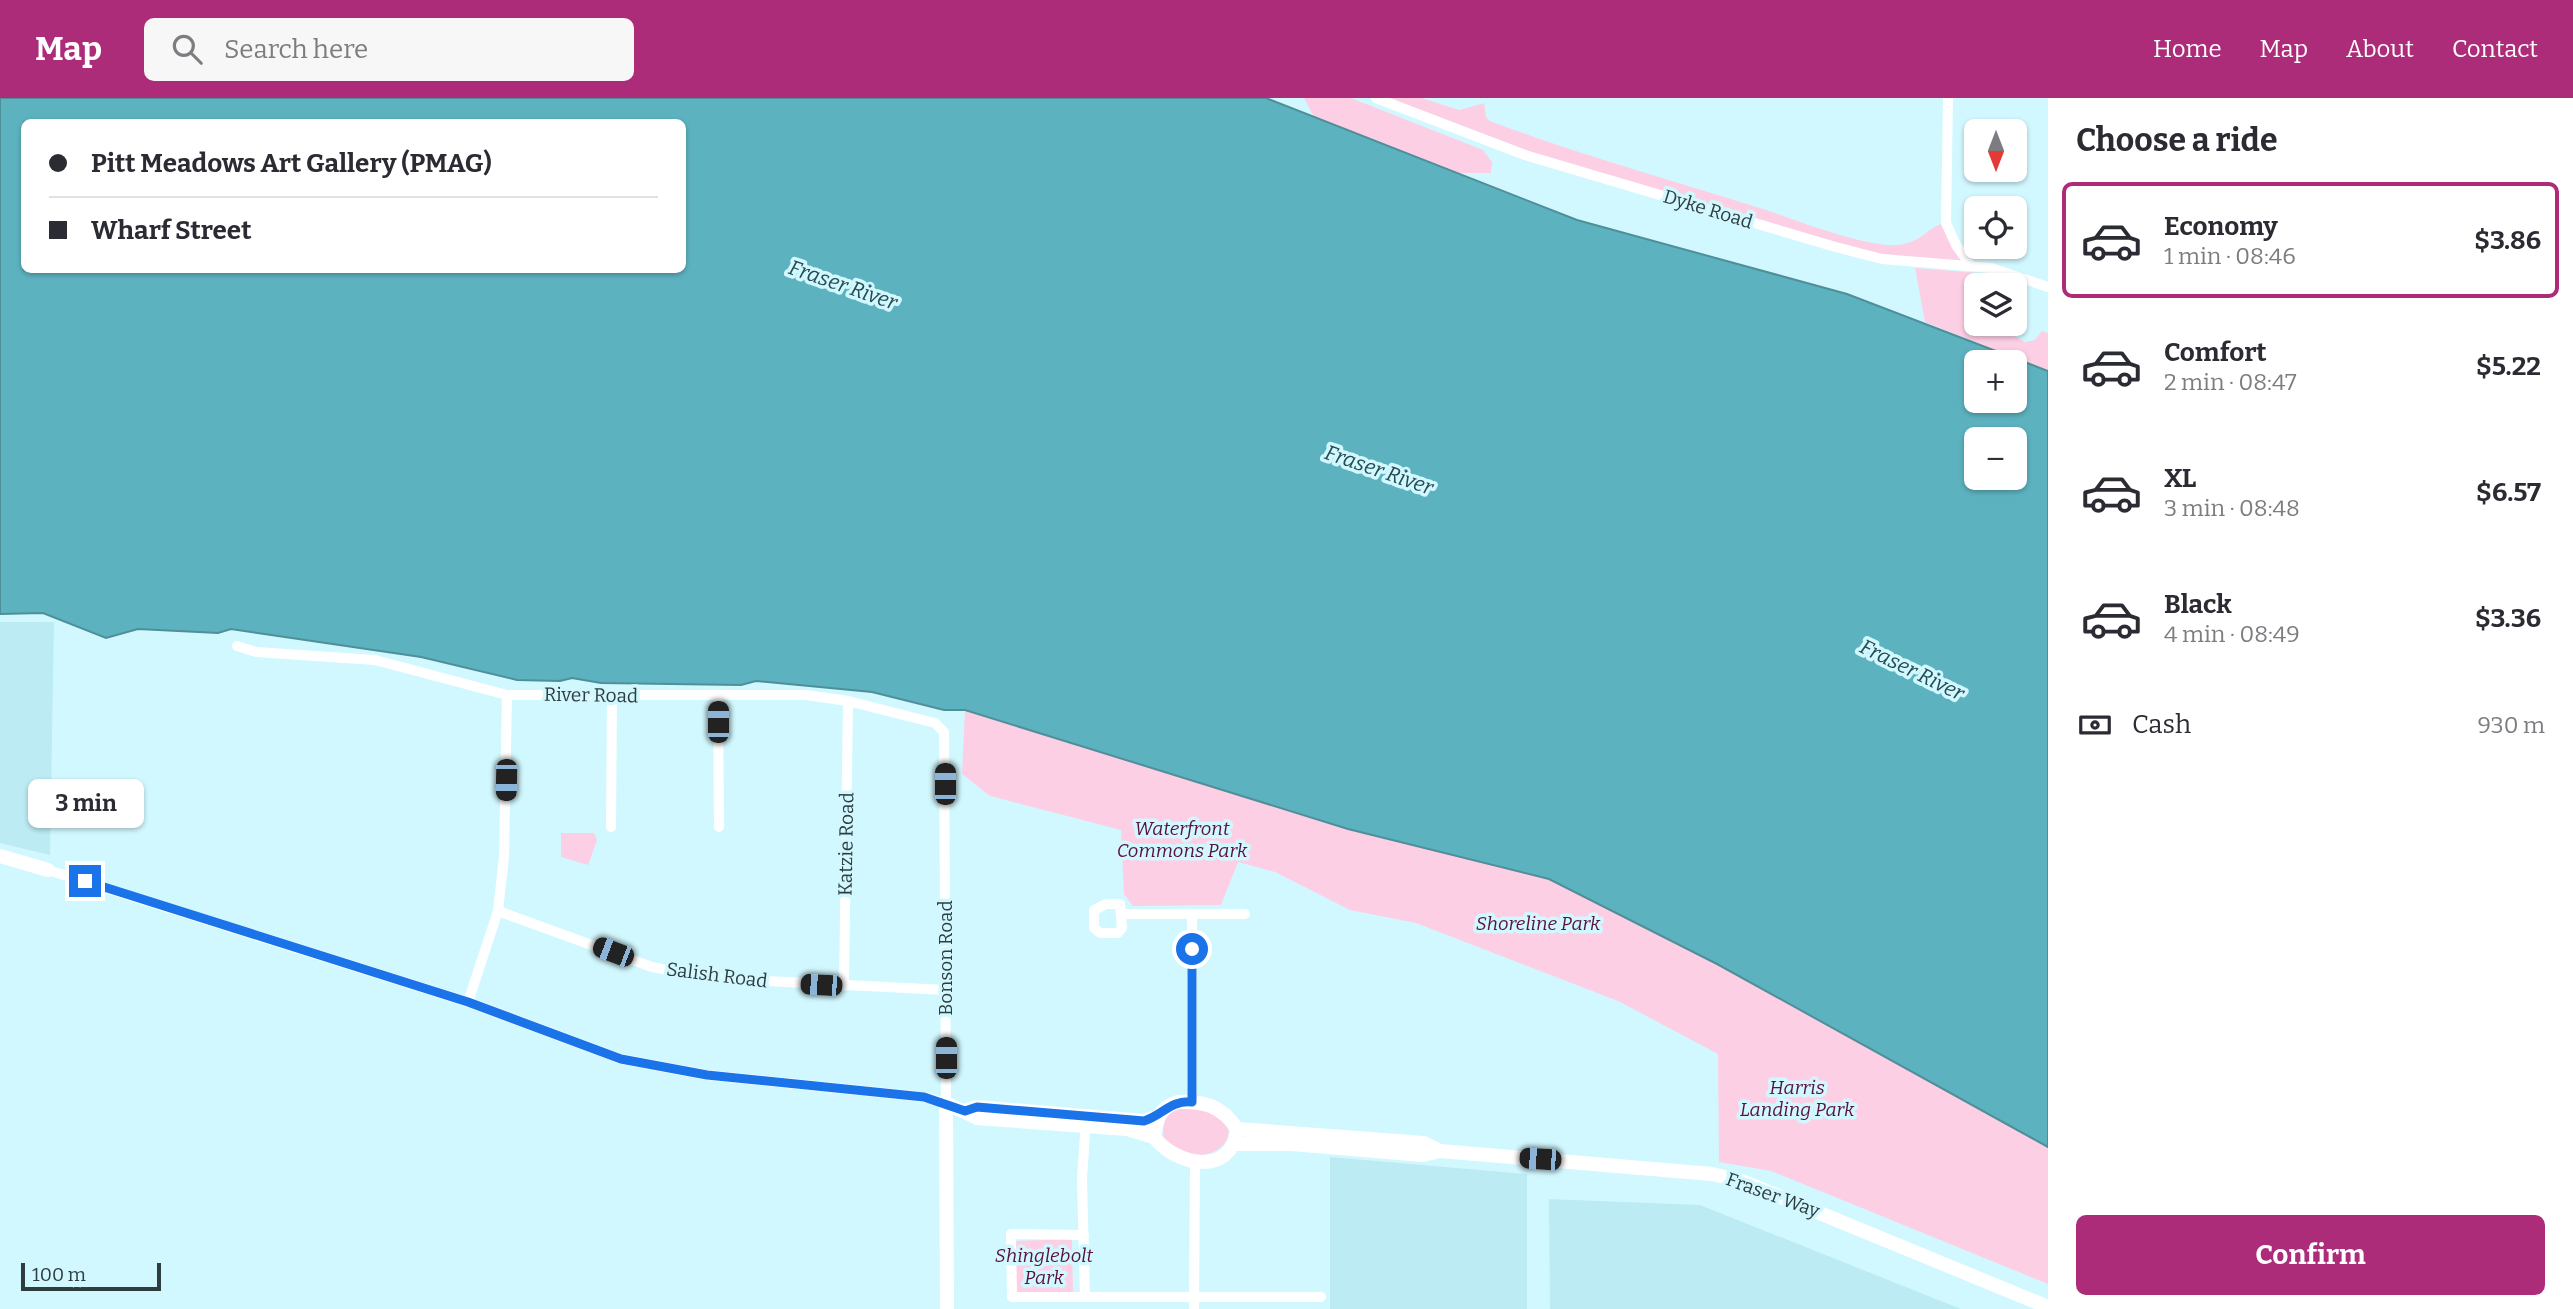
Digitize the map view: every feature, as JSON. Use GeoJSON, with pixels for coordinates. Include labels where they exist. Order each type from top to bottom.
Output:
{"type":"FeatureCollection","features":[{"type":"Feature","properties":{"kind":"street","name":"Dyke Road"},"geometry":{"type":"LineString","coordinates":[[1376,98],[1525,155],[1832,246],[1882,259],[1971,266],[2016,275],[2048,288]]}},
{"type":"Feature","properties":{"kind":"street"},"geometry":{"type":"LineString","coordinates":[[1948,98],[1947,223],[1956,245],[1971,266]]}},
{"type":"Feature","properties":{"kind":"street","name":"River Road"},"geometry":{"type":"LineString","coordinates":[[237,646],[256,652],[374,660],[507,695],[781,694],[849,701],[935,723],[944,732]]}},
{"type":"Feature","properties":{"kind":"street"},"geometry":{"type":"LineString","coordinates":[[468,1002],[498,911],[504,856],[507,695]]}},
{"type":"Feature","properties":{"kind":"street"},"geometry":{"type":"LineString","coordinates":[[611,827],[612,696]]}},
{"type":"Feature","properties":{"kind":"street"},"geometry":{"type":"LineString","coordinates":[[718,696],[719,827]]}},
{"type":"Feature","properties":{"kind":"street","name":"Katzie Road"},"geometry":{"type":"LineString","coordinates":[[844,986],[849,701]]}},
{"type":"Feature","properties":{"kind":"street","name":"Bonson Road"},"geometry":{"type":"LineString","coordinates":[[944,732],[947,1309]]}},
{"type":"Feature","properties":{"kind":"street"},"geometry":{"type":"LineString","coordinates":[[0,856],[468,1002],[621,1059],[661,1068],[924,1097],[965,1111],[977,1107],[1086,1121],[1154,1137],[1172,1155],[1195,1161],[1219,1158],[1236,1136],[1217,1107],[1192,1102],[1170,1104],[1157,1117],[1144,1121],[1086,1121]]}},
{"type":"Feature","properties":{"kind":"street","name":"Salish Road"},"geometry":{"type":"LineString","coordinates":[[498,911],[652,967],[729,980],[946,990]]}},
{"type":"Feature","properties":{"kind":"street"},"geometry":{"type":"LineString","coordinates":[[1122,914],[1245,914]]}},
{"type":"Feature","properties":{"kind":"street"},"geometry":{"type":"LineString","coordinates":[[1192,914],[1192,1102]]}},
{"type":"Feature","properties":{"kind":"street"},"geometry":{"type":"LineString","coordinates":[[1154,1137],[1157,1117]]}},
{"type":"Feature","properties":{"kind":"street"},"geometry":{"type":"LineString","coordinates":[[1085,1297],[1082,1178],[1086,1121]]}},
{"type":"Feature","properties":{"kind":"street","name":"Fraser Way"},"geometry":{"type":"LineString","coordinates":[[1236,1136],[1424,1143],[1440,1151],[1727,1177],[1891,1241],[2048,1307]]}},
{"type":"Feature","properties":{"kind":"street"},"geometry":{"type":"LineString","coordinates":[[1194,1303],[1195,1161]]}},
{"type":"Feature","properties":{"kind":"street"},"geometry":{"type":"LineString","coordinates":[[1084,1235],[1011,1234],[1012,1297],[1085,1297],[1194,1303],[1321,1297]]}},
{"type":"Feature","properties":{"kind":"shaded area"},"geometry":{"type":"Polygon","coordinates":[[[0,622],[54,622],[50,855],[0,843],[0,622]]]}},
{"type":"Feature","properties":{"kind":"shaded area"},"geometry":{"type":"Polygon","coordinates":[[[1330,1157],[1527,1174],[1527,1309],[1330,1309],[1330,1157]]]}},
{"type":"Feature","properties":{"kind":"shaded area"},"geometry":{"type":"Polygon","coordinates":[[[1549,1199],[1700,1205],[1961,1309],[1550,1309],[1549,1199]]]}},
{"type":"Feature","properties":{"kind":"green space"},"geometry":{"type":"Polygon","coordinates":[[[1304,98],[1351,98],[1483,150],[1492,162],[1491,173],[1457,173],[1314,117],[1304,98]]]}},
{"type":"Feature","properties":{"kind":"green space"},"geometry":{"type":"Polygon","coordinates":[[[1387,98],[1422,98],[1459,110],[1484,103],[1486,117],[1490,121],[1592,156],[1867,242],[1905,244],[1942,224],[1961,260],[1957,263],[1874,253],[1550,159],[1387,98]]]}},
{"type":"Feature","properties":{"kind":"green space"},"geometry":{"type":"Polygon","coordinates":[[[1915,268],[1978,273],[1964,273],[1964,336],[2014,336],[2025,342],[2035,340],[2042,331],[2048,333],[2048,371],[2027,363],[2027,350],[1995,350],[1925,322],[1915,268]]]}},
{"type":"Feature","properties":{"kind":"green space"},"geometry":{"type":"Polygon","coordinates":[[[965,710],[1348,829],[1549,879],[1717,964],[2048,1147],[2048,1284],[1771,1171],[1719,1162],[1718,1054],[1618,1001],[1416,923],[1350,910],[1275,872],[1238,862],[1221,905],[1133,906],[1124,894],[1121,830],[990,796],[962,774],[965,710]]]}},
{"type":"Feature","properties":{"kind":"green space"},"geometry":{"type":"Polygon","coordinates":[[[561,833],[594,833],[597,840],[588,865],[561,857],[561,833]]]}},
{"type":"Feature","properties":{"kind":"green space"},"geometry":{"type":"Polygon","coordinates":[[[1197,1107],[1218,1114],[1227,1123],[1229,1133],[1226,1142],[1218,1149],[1207,1154],[1194,1155],[1179,1150],[1164,1139],[1163,1130],[1164,1122],[1172,1108],[1197,1107]]]}},
{"type":"Feature","properties":{"kind":"green space","name":"Shinglebolt Park"},"geometry":{"type":"Polygon","coordinates":[[[1072,1239],[1073,1292],[1016,1293],[1015,1241],[1072,1239]]]}},
{"type":"Feature","properties":{"kind":"water","name":"Fraser River"},"geometry":{"type":"Polygon","coordinates":[[[0,98],[1266,98],[1577,220],[1847,294],[1993,350],[1964,350],[1964,413],[2027,413],[2027,363],[2048,371],[2048,1147],[1717,964],[1549,879],[1348,829],[965,710],[944,710],[872,692],[756,681],[741,685],[601,683],[572,678],[560,681],[517,680],[421,657],[231,629],[218,633],[138,629],[106,638],[43,613],[0,614],[0,98]]]}},
{"type":"Feature","properties":{"kind":"route"},"geometry":{"type":"LineString","coordinates":[[85,881],[254,937],[468,1002],[621,1059],[707,1075],[924,1097],[965,1111],[977,1107],[1144,1121],[1157,1117],[1170,1104],[1178,1101],[1192,1102],[1192,949]]}},
{"type":"Feature","properties":{"kind":"park label","name":"Waterfront Commons Park"},"geometry":{"type":"Point","coordinates":[1182,839]}},
{"type":"Feature","properties":{"kind":"park label","name":"Shoreline Park"},"geometry":{"type":"Point","coordinates":[1538,923]}},
{"type":"Feature","properties":{"kind":"park label","name":"Harris Landing Park"},"geometry":{"type":"Point","coordinates":[1797,1098]}}]}
